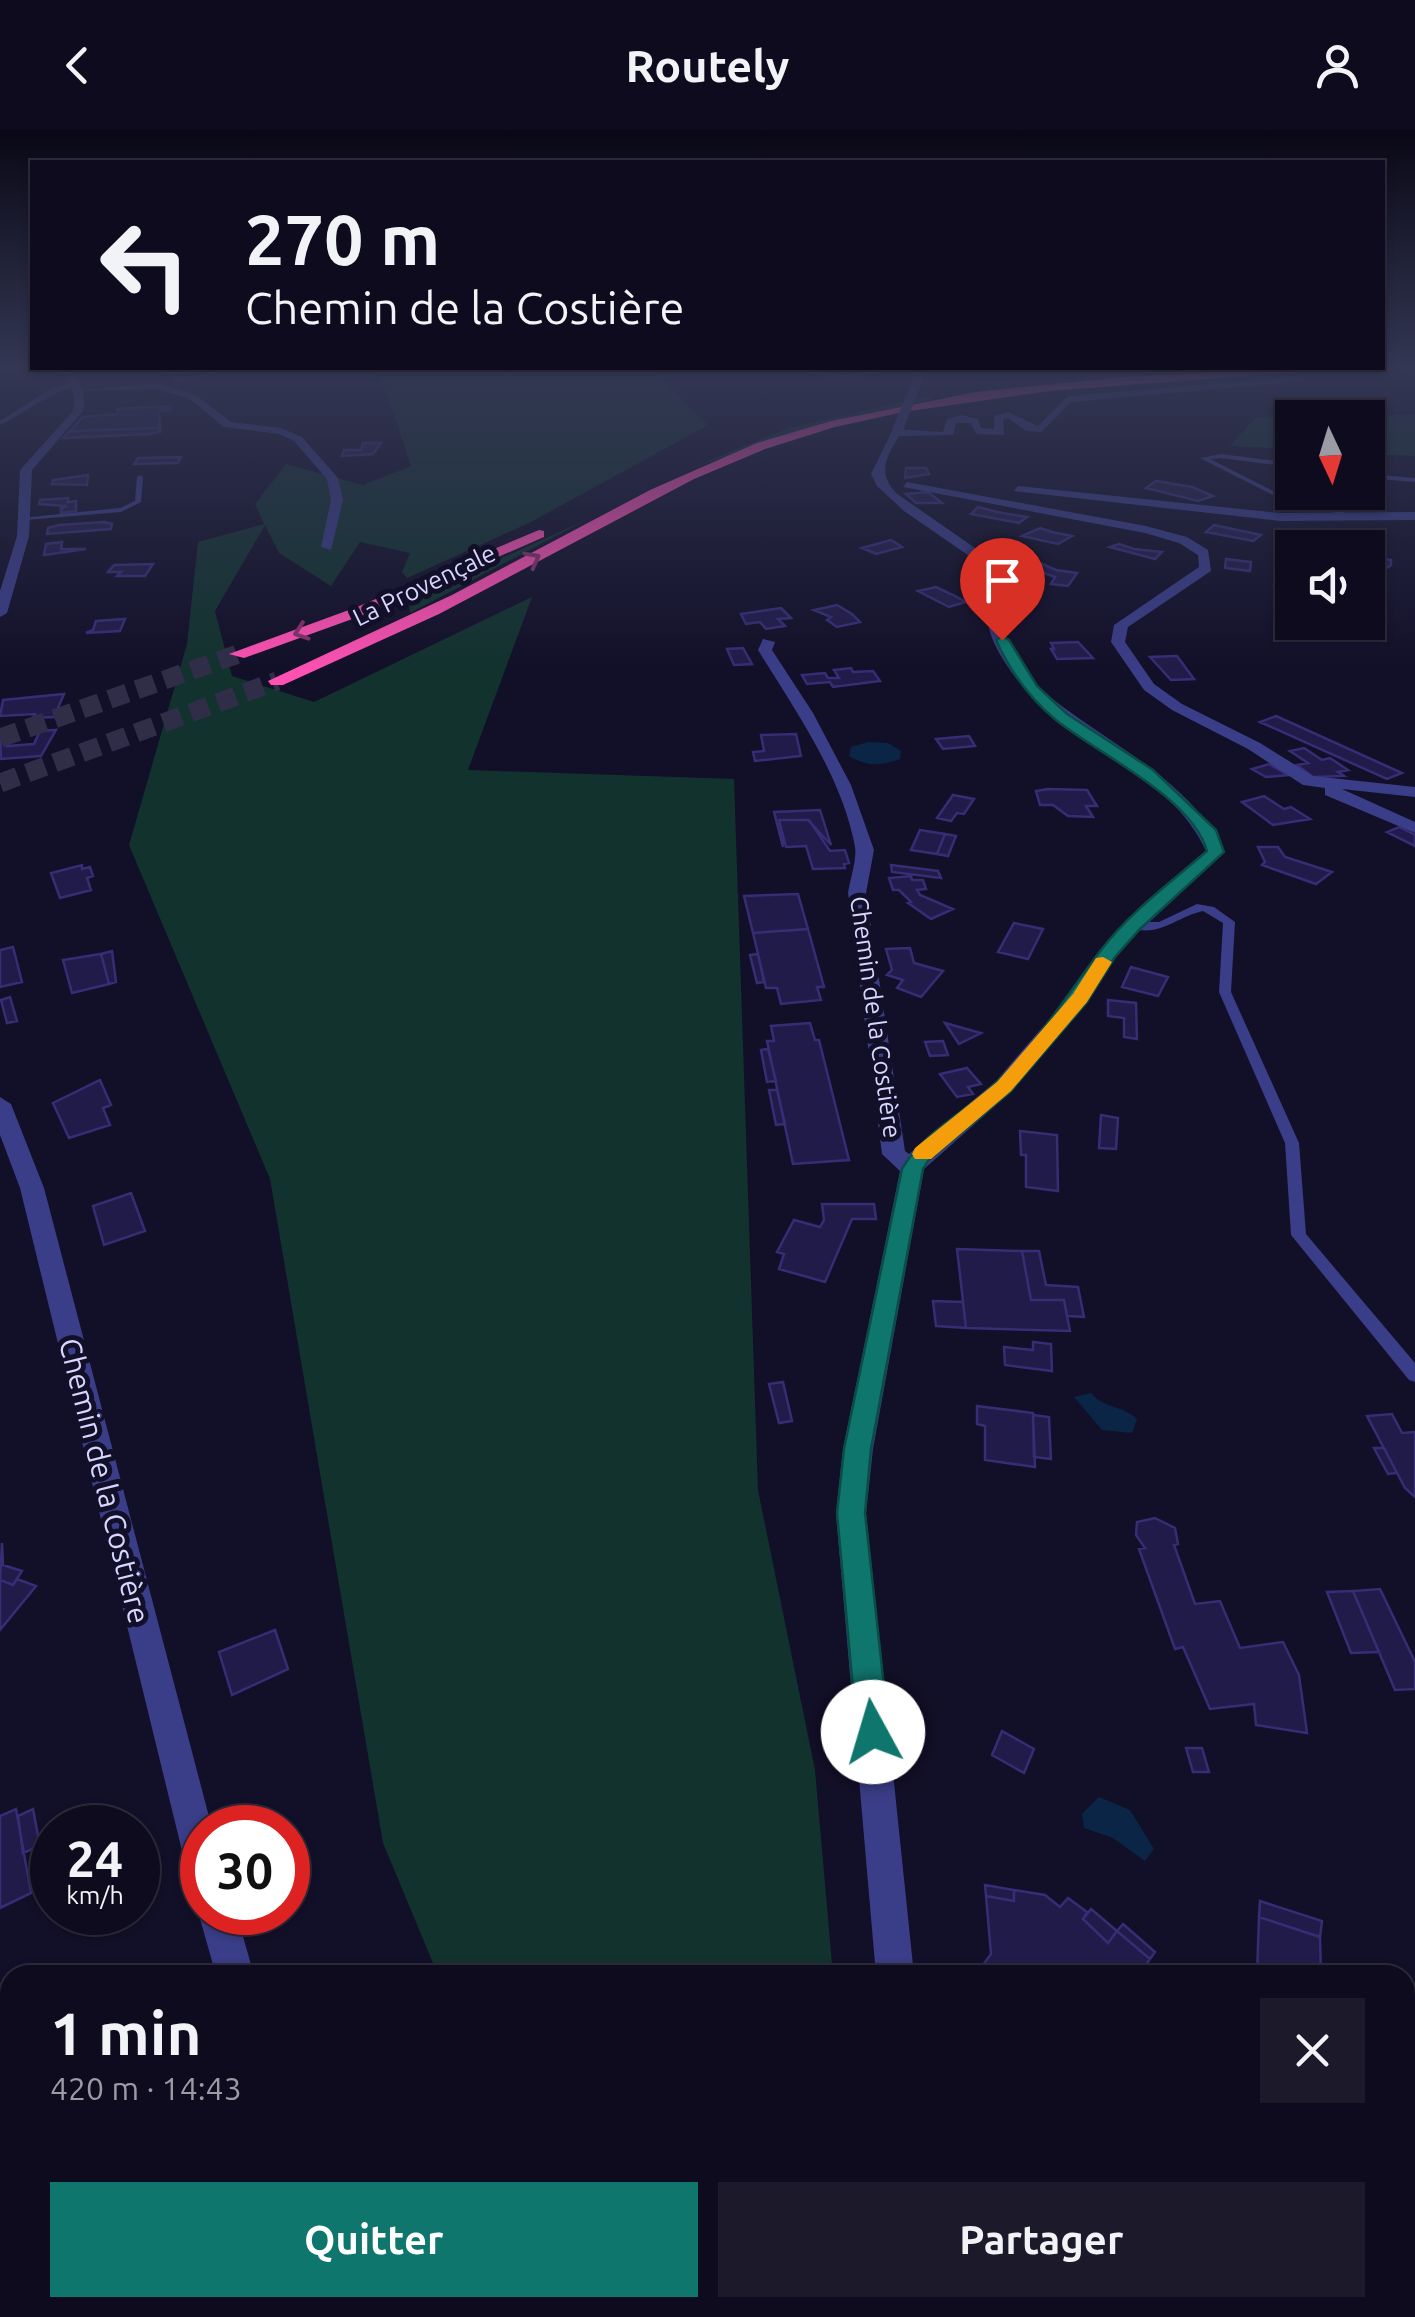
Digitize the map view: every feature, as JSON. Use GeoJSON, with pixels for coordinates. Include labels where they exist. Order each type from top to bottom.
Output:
{"type":"FeatureCollection","features":[{"type":"Feature","properties":{"kind":"highway"},"geometry":{"type":"LineString","coordinates":[[610,499],[676,468]]}},
{"type":"Feature","properties":{"kind":"highway","name":"La Provençale"},"geometry":{"type":"LineString","coordinates":[[277,681],[415,618],[708,468]]}},
{"type":"Feature","properties":{"kind":"highway","name":"La Provençale"},"geometry":{"type":"LineString","coordinates":[[238,654],[420,587],[568,520]]}},
{"type":"Feature","properties":{"kind":"street"},"geometry":{"type":"LineString","coordinates":[[0,613],[8,595],[25,518],[28,468]]}},
{"type":"Feature","properties":{"kind":"street"},"geometry":{"type":"LineString","coordinates":[[323,468],[332,478],[337,500],[327,547]]}},
{"type":"Feature","properties":{"kind":"street"},"geometry":{"type":"LineString","coordinates":[[880,468],[878,472],[895,486],[1146,530],[1184,540],[1204,553],[1206,568],[1120,625],[1118,642],[1150,687],[1308,781],[1415,828]]}},
{"type":"Feature","properties":{"kind":"street"},"geometry":{"type":"LineString","coordinates":[[895,486],[954,483],[1280,518],[1415,516]]}},
{"type":"Feature","properties":{"kind":"street","name":"Chemin de la Costière"},"geometry":{"type":"LineString","coordinates":[[894,1965],[851,1513],[858,1449],[912,1169],[920,1156],[1004,1086],[1080,998],[1108,954],[1133,926],[1216,852],[1210,834],[1148,774],[1062,717],[1032,689],[1014,664],[993,614],[1000,579],[993,566],[895,486]]}},
{"type":"Feature","properties":{"kind":"street","name":"Chemin de la Costière"},"geometry":{"type":"LineString","coordinates":[[768,642],[765,650],[805,713],[842,785],[865,850],[857,893],[894,1154],[912,1169]]}},
{"type":"Feature","properties":{"kind":"street"},"geometry":{"type":"LineString","coordinates":[[1308,781],[1415,792]]}},
{"type":"Feature","properties":{"kind":"street","name":"Chemin de la Costière"},"geometry":{"type":"LineString","coordinates":[[0,1104],[32,1188],[188,1805]]}},
{"type":"Feature","properties":{"kind":"street"},"geometry":{"type":"LineString","coordinates":[[224,1935],[232,1965]]}},
{"type":"Feature","properties":{"kind":"lane"},"geometry":{"type":"LineString","coordinates":[[1222,468],[1275,494]]}},
{"type":"Feature","properties":{"kind":"lane"},"geometry":{"type":"LineString","coordinates":[[1385,477],[1415,480]]}},
{"type":"Feature","properties":{"kind":"lane"},"geometry":{"type":"LineString","coordinates":[[25,518],[121,510],[138,502],[140,478]]}},
{"type":"Feature","properties":{"kind":"lane"},"geometry":{"type":"LineString","coordinates":[[1331,510],[1356,517]]}},
{"type":"Feature","properties":{"kind":"lane"},"geometry":{"type":"LineString","coordinates":[[1133,926],[1162,926],[1188,907],[1215,909],[1229,922],[1225,992],[1292,1143],[1299,1235],[1415,1375]]}},
{"type":"Feature","properties":{"kind":"green space"},"geometry":{"type":"Polygon","coordinates":[[[283,468],[301,468],[363,485],[406,468],[629,468],[531,522],[407,578],[402,572],[410,553],[360,542],[331,586],[279,553],[265,525],[215,611],[232,676],[314,702],[532,597],[468,770],[734,779],[758,1490],[815,1770],[832,1965],[434,1965],[383,1843],[270,1179],[129,845],[187,644],[198,542],[264,524],[255,504],[283,468]]]}},
{"type":"Feature","properties":{"kind":"green space"},"geometry":{"type":"Polygon","coordinates":[[[586,520],[410,613],[409,600],[586,520]]]}},
{"type":"Feature","properties":{"kind":"water"},"geometry":{"type":"Polygon","coordinates":[[[868,742],[888,743],[901,751],[900,759],[874,764],[849,756],[851,747],[868,742]]]}},
{"type":"Feature","properties":{"kind":"water"},"geometry":{"type":"Polygon","coordinates":[[[1091,1393],[1137,1419],[1132,1433],[1102,1430],[1074,1397],[1091,1393]]]}},
{"type":"Feature","properties":{"kind":"water"},"geometry":{"type":"Polygon","coordinates":[[[1099,1797],[1130,1810],[1154,1849],[1145,1861],[1113,1838],[1084,1828],[1082,1814],[1099,1797]]]}},
{"type":"Feature","properties":{"kind":"building"},"geometry":{"type":"Polygon","coordinates":[[[906,468],[926,468],[929,474],[905,478],[906,468]]]}},
{"type":"Feature","properties":{"kind":"building"},"geometry":{"type":"Polygon","coordinates":[[[88,475],[87,485],[52,484],[53,480],[88,475]]]}},
{"type":"Feature","properties":{"kind":"building"},"geometry":{"type":"Polygon","coordinates":[[[1156,481],[1192,487],[1213,496],[1198,501],[1146,488],[1156,481]]]}},
{"type":"Feature","properties":{"kind":"building"},"geometry":{"type":"Polygon","coordinates":[[[928,492],[942,503],[916,503],[906,494],[928,492]]]}},
{"type":"Feature","properties":{"kind":"building"},"geometry":{"type":"Polygon","coordinates":[[[68,498],[68,502],[76,501],[76,511],[61,513],[61,508],[67,506],[39,504],[40,500],[68,498]]]}},
{"type":"Feature","properties":{"kind":"building"},"geometry":{"type":"Polygon","coordinates":[[[978,507],[1027,517],[1019,523],[971,514],[978,507]]]}},
{"type":"Feature","properties":{"kind":"building"},"geometry":{"type":"Polygon","coordinates":[[[112,524],[111,529],[47,534],[48,528],[59,525],[112,524]]]}},
{"type":"Feature","properties":{"kind":"building"},"geometry":{"type":"Polygon","coordinates":[[[1214,525],[1261,535],[1253,541],[1206,532],[1214,525]]]}},
{"type":"Feature","properties":{"kind":"building"},"geometry":{"type":"Polygon","coordinates":[[[1040,528],[1072,536],[1058,544],[1022,536],[1040,528]]]}},
{"type":"Feature","properties":{"kind":"building"},"geometry":{"type":"Polygon","coordinates":[[[891,540],[902,547],[876,554],[862,548],[891,540]]]}},
{"type":"Feature","properties":{"kind":"building"},"geometry":{"type":"Polygon","coordinates":[[[62,542],[61,549],[86,549],[44,555],[46,544],[62,542]]]}},
{"type":"Feature","properties":{"kind":"building"},"geometry":{"type":"Polygon","coordinates":[[[1119,544],[1162,552],[1155,559],[1110,547],[1119,544]]]}},
{"type":"Feature","properties":{"kind":"building"},"geometry":{"type":"Polygon","coordinates":[[[1226,559],[1251,562],[1250,571],[1225,568],[1226,559]]]}},
{"type":"Feature","properties":{"kind":"building"},"geometry":{"type":"Polygon","coordinates":[[[1035,561],[1077,573],[1068,586],[1051,584],[1055,577],[1022,565],[1035,561]]]}},
{"type":"Feature","properties":{"kind":"building"},"geometry":{"type":"Polygon","coordinates":[[[153,564],[145,576],[117,576],[121,572],[108,572],[114,565],[153,564]]]}},
{"type":"Feature","properties":{"kind":"building"},"geometry":{"type":"Polygon","coordinates":[[[936,587],[966,602],[949,607],[918,591],[936,587]]]}},
{"type":"Feature","properties":{"kind":"building"},"geometry":{"type":"Polygon","coordinates":[[[837,605],[860,622],[837,627],[827,620],[831,617],[814,610],[837,605]]]}},
{"type":"Feature","properties":{"kind":"building"},"geometry":{"type":"Polygon","coordinates":[[[781,608],[791,618],[778,619],[785,626],[766,629],[760,622],[746,624],[741,614],[781,608]]]}},
{"type":"Feature","properties":{"kind":"building"},"geometry":{"type":"Polygon","coordinates":[[[125,619],[120,631],[86,633],[93,630],[96,621],[125,619]]]}},
{"type":"Feature","properties":{"kind":"building"},"geometry":{"type":"Polygon","coordinates":[[[1078,642],[1093,658],[1057,659],[1051,649],[1051,643],[1078,642]]]}},
{"type":"Feature","properties":{"kind":"building"},"geometry":{"type":"Polygon","coordinates":[[[743,648],[752,664],[734,665],[727,649],[743,648]]]}},
{"type":"Feature","properties":{"kind":"building"},"geometry":{"type":"Polygon","coordinates":[[[1177,656],[1194,679],[1171,680],[1150,657],[1177,656]]]}},
{"type":"Feature","properties":{"kind":"building"},"geometry":{"type":"Polygon","coordinates":[[[851,668],[853,672],[873,671],[880,681],[833,687],[830,682],[807,684],[802,675],[825,673],[828,678],[839,678],[834,670],[851,668]]]}},
{"type":"Feature","properties":{"kind":"building"},"geometry":{"type":"Polygon","coordinates":[[[64,694],[54,717],[0,716],[3,700],[64,694]]]}},
{"type":"Feature","properties":{"kind":"building"},"geometry":{"type":"Polygon","coordinates":[[[1276,716],[1402,773],[1387,779],[1260,722],[1276,716]]]}},
{"type":"Feature","properties":{"kind":"building"},"geometry":{"type":"Polygon","coordinates":[[[56,730],[41,756],[1,759],[0,734],[13,733],[7,746],[34,744],[40,731],[56,730]]]}},
{"type":"Feature","properties":{"kind":"building"},"geometry":{"type":"Polygon","coordinates":[[[796,734],[801,756],[755,761],[753,752],[764,751],[761,735],[796,734]]]}},
{"type":"Feature","properties":{"kind":"building"},"geometry":{"type":"Polygon","coordinates":[[[969,736],[975,746],[943,749],[936,739],[969,736]]]}},
{"type":"Feature","properties":{"kind":"building"},"geometry":{"type":"Polygon","coordinates":[[[1304,748],[1348,770],[1338,772],[1344,776],[1313,777],[1297,765],[1308,763],[1290,751],[1304,748]]]}},
{"type":"Feature","properties":{"kind":"building"},"geometry":{"type":"Polygon","coordinates":[[[1269,764],[1288,775],[1266,777],[1252,769],[1269,764]]]}},
{"type":"Feature","properties":{"kind":"building"},"geometry":{"type":"Polygon","coordinates":[[[1087,790],[1097,806],[1086,806],[1093,817],[1068,816],[1053,805],[1040,805],[1036,791],[1087,790]]]}},
{"type":"Feature","properties":{"kind":"building"},"geometry":{"type":"Polygon","coordinates":[[[953,795],[974,799],[964,814],[957,813],[951,821],[937,818],[953,795]]]}},
{"type":"Feature","properties":{"kind":"building"},"geometry":{"type":"Polygon","coordinates":[[[1264,796],[1310,819],[1273,825],[1242,802],[1264,796]]]}},
{"type":"Feature","properties":{"kind":"building"},"geometry":{"type":"Polygon","coordinates":[[[820,810],[831,845],[808,820],[779,820],[783,847],[774,812],[820,810]]]}},
{"type":"Feature","properties":{"kind":"building"},"geometry":{"type":"Polygon","coordinates":[[[779,820],[809,820],[830,851],[845,850],[849,863],[844,864],[845,868],[813,869],[806,846],[786,847],[779,820]]]}},
{"type":"Feature","properties":{"kind":"building"},"geometry":{"type":"Polygon","coordinates":[[[1399,827],[1415,835],[1415,846],[1387,832],[1399,827]]]}},
{"type":"Feature","properties":{"kind":"building"},"geometry":{"type":"Polygon","coordinates":[[[920,830],[945,834],[937,854],[911,850],[920,830]]]}},
{"type":"Feature","properties":{"kind":"building"},"geometry":{"type":"Polygon","coordinates":[[[945,834],[956,836],[948,856],[937,854],[945,834]]]}},
{"type":"Feature","properties":{"kind":"building"},"geometry":{"type":"Polygon","coordinates":[[[1258,847],[1278,847],[1285,857],[1332,872],[1316,884],[1262,865],[1265,862],[1258,847]]]}},
{"type":"Feature","properties":{"kind":"building"},"geometry":{"type":"Polygon","coordinates":[[[82,865],[82,869],[90,867],[93,876],[87,878],[91,890],[60,898],[51,873],[82,865]]]}},
{"type":"Feature","properties":{"kind":"building"},"geometry":{"type":"Polygon","coordinates":[[[891,865],[938,871],[941,878],[892,872],[891,865]]]}},
{"type":"Feature","properties":{"kind":"building"},"geometry":{"type":"Polygon","coordinates":[[[911,876],[912,880],[923,880],[926,889],[917,890],[920,895],[953,909],[931,919],[908,903],[911,902],[899,890],[893,890],[889,878],[911,876]]]}},
{"type":"Feature","properties":{"kind":"building"},"geometry":{"type":"Polygon","coordinates":[[[798,894],[808,929],[753,933],[744,896],[798,894]]]}},
{"type":"Feature","properties":{"kind":"building"},"geometry":{"type":"Polygon","coordinates":[[[1014,923],[1043,929],[1028,959],[998,952],[1014,923]]]}},
{"type":"Feature","properties":{"kind":"building"},"geometry":{"type":"Polygon","coordinates":[[[808,929],[824,987],[817,987],[821,1000],[781,1004],[777,988],[766,988],[753,933],[808,929]]]}},
{"type":"Feature","properties":{"kind":"building"},"geometry":{"type":"Polygon","coordinates":[[[13,947],[22,982],[0,987],[0,950],[13,947]]]}},
{"type":"Feature","properties":{"kind":"building"},"geometry":{"type":"Polygon","coordinates":[[[910,948],[914,963],[943,971],[921,997],[897,988],[903,980],[887,975],[892,970],[886,949],[910,948]]]}},
{"type":"Feature","properties":{"kind":"building"},"geometry":{"type":"Polygon","coordinates":[[[112,951],[116,982],[109,984],[101,954],[112,951]]]}},
{"type":"Feature","properties":{"kind":"building"},"geometry":{"type":"Polygon","coordinates":[[[101,954],[109,984],[72,993],[63,960],[101,954]]]}},
{"type":"Feature","properties":{"kind":"building"},"geometry":{"type":"Polygon","coordinates":[[[758,954],[764,982],[757,983],[750,955],[758,954]]]}},
{"type":"Feature","properties":{"kind":"building"},"geometry":{"type":"Polygon","coordinates":[[[1131,967],[1168,977],[1158,996],[1122,987],[1131,967]]]}},
{"type":"Feature","properties":{"kind":"building"},"geometry":{"type":"Polygon","coordinates":[[[10,997],[17,1021],[7,1023],[1,1000],[10,997]]]}},
{"type":"Feature","properties":{"kind":"building"},"geometry":{"type":"Polygon","coordinates":[[[1108,1000],[1136,1003],[1137,1039],[1124,1037],[1124,1018],[1108,1016],[1108,1000]]]}},
{"type":"Feature","properties":{"kind":"building"},"geometry":{"type":"Polygon","coordinates":[[[810,1023],[815,1040],[819,1040],[849,1160],[793,1164],[767,1041],[774,1041],[771,1026],[810,1023]]]}},
{"type":"Feature","properties":{"kind":"building"},"geometry":{"type":"Polygon","coordinates":[[[945,1023],[981,1033],[959,1044],[945,1023]]]}},
{"type":"Feature","properties":{"kind":"building"},"geometry":{"type":"Polygon","coordinates":[[[943,1041],[948,1055],[930,1056],[925,1042],[943,1041]]]}},
{"type":"Feature","properties":{"kind":"building"},"geometry":{"type":"Polygon","coordinates":[[[768,1049],[776,1081],[767,1082],[761,1050],[768,1049]]]}},
{"type":"Feature","properties":{"kind":"building"},"geometry":{"type":"Polygon","coordinates":[[[967,1068],[981,1084],[968,1087],[973,1094],[957,1097],[940,1074],[967,1068]]]}},
{"type":"Feature","properties":{"kind":"building"},"geometry":{"type":"Polygon","coordinates":[[[100,1080],[111,1105],[103,1108],[110,1125],[69,1138],[53,1103],[100,1080]]]}},
{"type":"Feature","properties":{"kind":"building"},"geometry":{"type":"Polygon","coordinates":[[[769,1090],[777,1090],[785,1124],[776,1125],[769,1090]]]}},
{"type":"Feature","properties":{"kind":"building"},"geometry":{"type":"Polygon","coordinates":[[[1101,1115],[1118,1118],[1116,1149],[1099,1148],[1101,1115]]]}},
{"type":"Feature","properties":{"kind":"building"},"geometry":{"type":"Polygon","coordinates":[[[1020,1131],[1057,1135],[1058,1191],[1026,1187],[1026,1155],[1021,1155],[1020,1131]]]}},
{"type":"Feature","properties":{"kind":"building"},"geometry":{"type":"Polygon","coordinates":[[[131,1193],[145,1231],[104,1245],[93,1206],[131,1193]]]}},
{"type":"Feature","properties":{"kind":"building"},"geometry":{"type":"Polygon","coordinates":[[[822,1204],[874,1204],[876,1219],[852,1219],[825,1282],[779,1269],[784,1254],[777,1252],[794,1220],[820,1227],[824,1220],[822,1204]]]}},
{"type":"Feature","properties":{"kind":"building"},"geometry":{"type":"Polygon","coordinates":[[[957,1249],[1022,1251],[1031,1300],[1064,1300],[1070,1331],[966,1328],[957,1249]]]}},
{"type":"Feature","properties":{"kind":"building"},"geometry":{"type":"Polygon","coordinates":[[[1022,1251],[1039,1251],[1046,1285],[1078,1287],[1084,1317],[1067,1316],[1064,1300],[1031,1300],[1022,1251]]]}},
{"type":"Feature","properties":{"kind":"building"},"geometry":{"type":"Polygon","coordinates":[[[933,1301],[963,1302],[966,1328],[936,1326],[933,1301]]]}},
{"type":"Feature","properties":{"kind":"building"},"geometry":{"type":"Polygon","coordinates":[[[1033,1342],[1051,1344],[1052,1371],[1005,1365],[1004,1347],[1033,1350],[1033,1342]]]}},
{"type":"Feature","properties":{"kind":"building"},"geometry":{"type":"Polygon","coordinates":[[[783,1382],[792,1421],[779,1423],[769,1384],[783,1382]]]}},
{"type":"Feature","properties":{"kind":"building"},"geometry":{"type":"Polygon","coordinates":[[[977,1406],[1033,1413],[1035,1467],[985,1460],[985,1426],[977,1424],[977,1406]]]}},
{"type":"Feature","properties":{"kind":"building"},"geometry":{"type":"Polygon","coordinates":[[[1392,1414],[1402,1433],[1415,1432],[1415,1497],[1405,1488],[1367,1416],[1392,1414]]]}},
{"type":"Feature","properties":{"kind":"building"},"geometry":{"type":"Polygon","coordinates":[[[1033,1415],[1049,1417],[1051,1459],[1034,1457],[1033,1415]]]}},
{"type":"Feature","properties":{"kind":"building"},"geometry":{"type":"Polygon","coordinates":[[[1374,1448],[1384,1448],[1397,1473],[1388,1474],[1374,1448]]]}},
{"type":"Feature","properties":{"kind":"building"},"geometry":{"type":"Polygon","coordinates":[[[1155,1518],[1175,1528],[1178,1544],[1174,1545],[1195,1604],[1220,1601],[1240,1648],[1283,1642],[1299,1675],[1307,1733],[1256,1725],[1254,1704],[1210,1709],[1183,1647],[1175,1649],[1139,1549],[1145,1548],[1136,1535],[1137,1522],[1155,1518]]]}},
{"type":"Feature","properties":{"kind":"building"},"geometry":{"type":"Polygon","coordinates":[[[2,1543],[3,1565],[22,1571],[13,1585],[0,1580],[2,1543]]]}},
{"type":"Feature","properties":{"kind":"building"},"geometry":{"type":"Polygon","coordinates":[[[17,1579],[36,1586],[0,1630],[0,1580],[13,1585],[17,1579]]]}},
{"type":"Feature","properties":{"kind":"building"},"geometry":{"type":"Polygon","coordinates":[[[1380,1589],[1415,1662],[1415,1689],[1395,1690],[1353,1591],[1380,1589]]]}},
{"type":"Feature","properties":{"kind":"building"},"geometry":{"type":"Polygon","coordinates":[[[1353,1591],[1379,1652],[1351,1653],[1327,1592],[1353,1591]]]}},
{"type":"Feature","properties":{"kind":"building"},"geometry":{"type":"Polygon","coordinates":[[[275,1630],[288,1669],[232,1695],[219,1652],[275,1630]]]}},
{"type":"Feature","properties":{"kind":"building"},"geometry":{"type":"Polygon","coordinates":[[[1002,1731],[1034,1749],[1024,1773],[992,1755],[1002,1731]]]}},
{"type":"Feature","properties":{"kind":"building"},"geometry":{"type":"Polygon","coordinates":[[[1186,1748],[1202,1748],[1209,1772],[1193,1772],[1186,1748]]]}},
{"type":"Feature","properties":{"kind":"building"},"geometry":{"type":"Polygon","coordinates":[[[16,1809],[30,1893],[0,1908],[0,1816],[16,1809]]]}},
{"type":"Feature","properties":{"kind":"building"},"geometry":{"type":"Polygon","coordinates":[[[30,1810],[30,1850],[23,1853],[18,1816],[30,1810]]]}},
{"type":"Feature","properties":{"kind":"building"},"geometry":{"type":"Polygon","coordinates":[[[985,1885],[1014,1890],[1014,1901],[986,1896],[985,1885]]]}},
{"type":"Feature","properties":{"kind":"building"},"geometry":{"type":"Polygon","coordinates":[[[1014,1890],[1045,1895],[1060,1907],[1068,1898],[1087,1912],[1083,1919],[1108,1943],[1117,1931],[1150,1959],[1146,1965],[983,1965],[991,1954],[986,1896],[1014,1901],[1014,1890]]]}},
{"type":"Feature","properties":{"kind":"building"},"geometry":{"type":"Polygon","coordinates":[[[1260,1901],[1322,1921],[1320,1937],[1259,1917],[1260,1901]]]}},
{"type":"Feature","properties":{"kind":"building"},"geometry":{"type":"Polygon","coordinates":[[[1091,1909],[1117,1931],[1108,1943],[1083,1919],[1091,1909]]]}},
{"type":"Feature","properties":{"kind":"building"},"geometry":{"type":"Polygon","coordinates":[[[1259,1917],[1320,1937],[1321,1965],[1257,1965],[1259,1917]]]}},
{"type":"Feature","properties":{"kind":"building"},"geometry":{"type":"Polygon","coordinates":[[[1123,1924],[1155,1952],[1150,1959],[1117,1931],[1123,1924]]]}},
{"type":"Feature","properties":{"kind":"tunnel"},"geometry":{"type":"LineString","coordinates":[[0,738],[238,654]]}},
{"type":"Feature","properties":{"kind":"tunnel"},"geometry":{"type":"LineString","coordinates":[[0,783],[277,681]]}},
{"type":"Feature","properties":{"kind":"slow traffic"},"geometry":{"type":"LineString","coordinates":[[923,1154],[1004,1086],[1080,998],[1103,962]]}},
{"type":"Feature","properties":{"kind":"route"},"geometry":{"type":"LineString","coordinates":[[873,1732],[851,1513],[858,1449],[912,1169],[920,1156],[1004,1086],[1080,998],[1108,954],[1133,926],[1216,852],[1210,834],[1148,774],[1062,717],[1032,689],[1002,640]]}}]}
